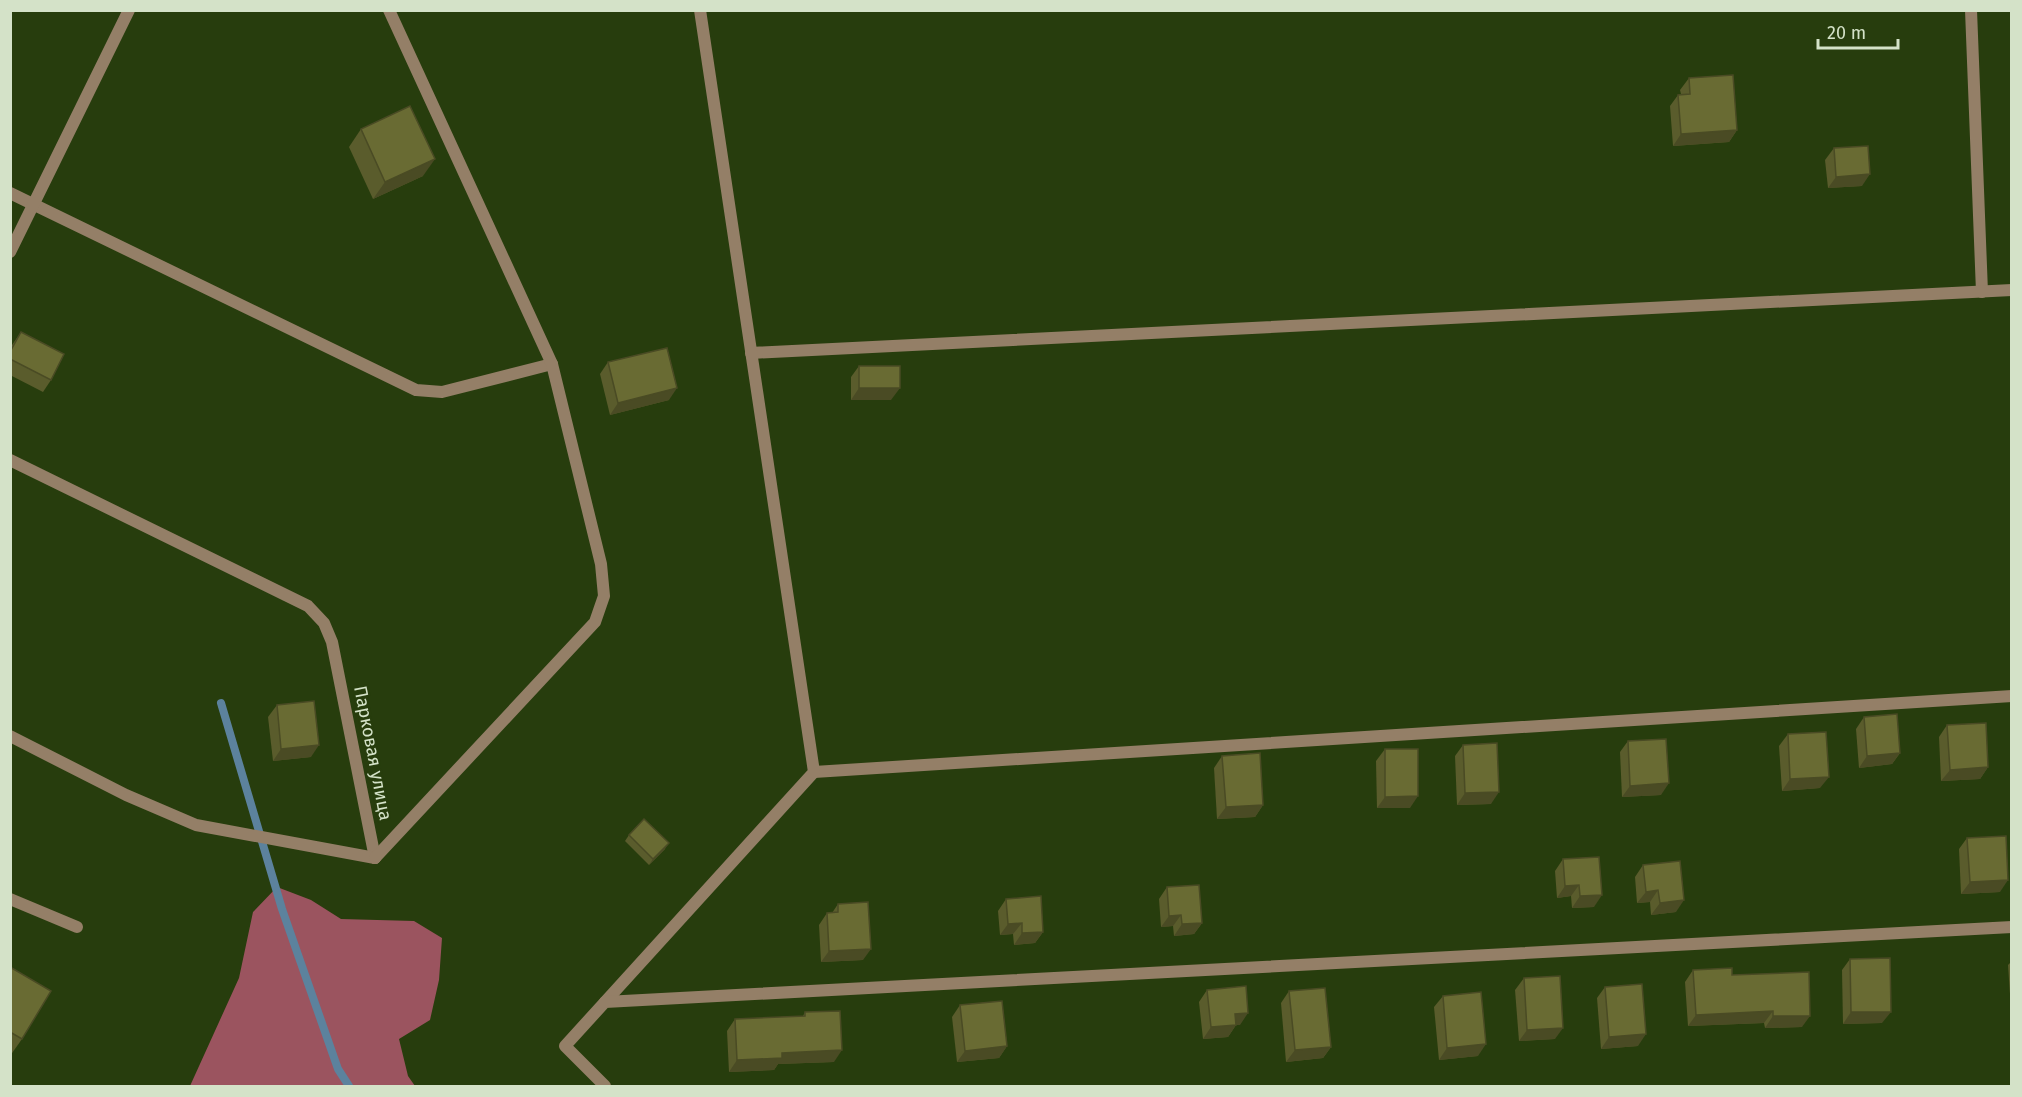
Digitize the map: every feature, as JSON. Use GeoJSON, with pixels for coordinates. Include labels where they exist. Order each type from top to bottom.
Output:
{"type":"FeatureCollection","features":[{"type":"Feature","properties":{"kind":"street"},"geometry":{"type":"LineString","coordinates":[[10,252],[129,10]]}},
{"type":"Feature","properties":{"kind":"street"},"geometry":{"type":"LineString","coordinates":[[10,736],[126,795],[196,825],[375,858],[595,622],[604,596],[601,564],[552,364],[389,10]]}},
{"type":"Feature","properties":{"kind":"street"},"geometry":{"type":"LineString","coordinates":[[700,10],[814,772]]}},
{"type":"Feature","properties":{"kind":"street"},"geometry":{"type":"LineString","coordinates":[[1971,10],[1982,292]]}},
{"type":"Feature","properties":{"kind":"street"},"geometry":{"type":"LineString","coordinates":[[10,193],[416,390],[442,392],[552,364]]}},
{"type":"Feature","properties":{"kind":"street"},"geometry":{"type":"LineString","coordinates":[[752,353],[2012,290]]}},
{"type":"Feature","properties":{"kind":"street","name":"Парковая улица"},"geometry":{"type":"LineString","coordinates":[[10,460],[308,606],[324,623],[332,642],[375,858]]}},
{"type":"Feature","properties":{"kind":"street"},"geometry":{"type":"LineString","coordinates":[[605,1086],[565,1046],[814,772],[2012,696]]}},
{"type":"Feature","properties":{"kind":"street"},"geometry":{"type":"LineString","coordinates":[[10,899],[77,927]]}},
{"type":"Feature","properties":{"kind":"street"},"geometry":{"type":"LineString","coordinates":[[605,1002],[2012,927]]}},
{"type":"Feature","properties":{"kind":"shaded area"},"geometry":{"type":"Polygon","coordinates":[[[277,887],[311,900],[341,919],[414,921],[442,938],[439,980],[430,1020],[399,1039],[408,1076],[415,1086],[190,1086],[239,978],[253,912],[277,887]]]}},
{"type":"Feature","properties":{"kind":"building"},"geometry":{"type":"Polygon","coordinates":[[[1733,75],[1737,130],[1681,134],[1678,95],[1690,94],[1689,78],[1733,75]]]}},
{"type":"Feature","properties":{"kind":"building"},"geometry":{"type":"Polygon","coordinates":[[[410,106],[435,159],[385,182],[361,129],[410,106]]]}},
{"type":"Feature","properties":{"kind":"building"},"geometry":{"type":"Polygon","coordinates":[[[1868,146],[1870,174],[1836,177],[1834,148],[1868,146]]]}},
{"type":"Feature","properties":{"kind":"building"},"geometry":{"type":"Polygon","coordinates":[[[21,332],[64,354],[51,380],[10,359],[10,352],[21,332]]]}},
{"type":"Feature","properties":{"kind":"building"},"geometry":{"type":"Polygon","coordinates":[[[667,348],[677,388],[618,403],[608,362],[667,348]]]}},
{"type":"Feature","properties":{"kind":"building"},"geometry":{"type":"Polygon","coordinates":[[[859,366],[900,366],[900,388],[859,388],[859,366]]]}},
{"type":"Feature","properties":{"kind":"building"},"geometry":{"type":"Polygon","coordinates":[[[314,701],[319,745],[281,749],[277,705],[314,701]]]}},
{"type":"Feature","properties":{"kind":"building"},"geometry":{"type":"Polygon","coordinates":[[[1897,714],[1900,753],[1867,756],[1864,717],[1897,714]]]}},
{"type":"Feature","properties":{"kind":"building"},"geometry":{"type":"Polygon","coordinates":[[[1986,723],[1988,767],[1950,770],[1947,725],[1986,723]]]}},
{"type":"Feature","properties":{"kind":"building"},"geometry":{"type":"Polygon","coordinates":[[[1826,732],[1829,777],[1790,779],[1788,734],[1826,732]]]}},
{"type":"Feature","properties":{"kind":"building"},"geometry":{"type":"Polygon","coordinates":[[[1666,739],[1669,783],[1630,786],[1628,741],[1666,739]]]}},
{"type":"Feature","properties":{"kind":"building"},"geometry":{"type":"Polygon","coordinates":[[[1497,743],[1499,792],[1465,793],[1463,745],[1497,743]]]}},
{"type":"Feature","properties":{"kind":"building"},"geometry":{"type":"Polygon","coordinates":[[[1385,749],[1418,749],[1418,796],[1385,797],[1385,749]]]}},
{"type":"Feature","properties":{"kind":"building"},"geometry":{"type":"Polygon","coordinates":[[[1260,753],[1263,805],[1226,807],[1222,756],[1260,753]]]}},
{"type":"Feature","properties":{"kind":"building"},"geometry":{"type":"Polygon","coordinates":[[[644,819],[669,843],[653,859],[629,835],[644,819]]]}},
{"type":"Feature","properties":{"kind":"building"},"geometry":{"type":"Polygon","coordinates":[[[2006,836],[2008,880],[1970,882],[1967,838],[2006,836]]]}},
{"type":"Feature","properties":{"kind":"building"},"geometry":{"type":"Polygon","coordinates":[[[1599,857],[1602,895],[1580,896],[1579,885],[1565,886],[1563,859],[1599,857]]]}},
{"type":"Feature","properties":{"kind":"building"},"geometry":{"type":"Polygon","coordinates":[[[1680,861],[1684,900],[1660,903],[1658,890],[1646,892],[1643,865],[1680,861]]]}},
{"type":"Feature","properties":{"kind":"building"},"geometry":{"type":"Polygon","coordinates":[[[1199,885],[1202,923],[1182,924],[1181,915],[1169,916],[1167,887],[1199,885]]]}},
{"type":"Feature","properties":{"kind":"building"},"geometry":{"type":"Polygon","coordinates":[[[1041,896],[1043,932],[1022,933],[1022,923],[1008,924],[1006,899],[1041,896]]]}},
{"type":"Feature","properties":{"kind":"building"},"geometry":{"type":"Polygon","coordinates":[[[868,902],[871,949],[829,951],[827,913],[838,912],[838,904],[868,902]]]}},
{"type":"Feature","properties":{"kind":"building"},"geometry":{"type":"Polygon","coordinates":[[[1890,958],[1891,1012],[1851,1012],[1850,959],[1890,958]]]}},
{"type":"Feature","properties":{"kind":"building"},"geometry":{"type":"Polygon","coordinates":[[[10,967],[51,991],[22,1039],[10,1032],[10,967]]]}},
{"type":"Feature","properties":{"kind":"building"},"geometry":{"type":"Polygon","coordinates":[[[1732,968],[1732,975],[1809,972],[1810,1016],[1773,1016],[1773,1011],[1696,1015],[1693,970],[1732,968]]]}},
{"type":"Feature","properties":{"kind":"building"},"geometry":{"type":"Polygon","coordinates":[[[1560,976],[1563,1028],[1527,1030],[1524,978],[1560,976]]]}},
{"type":"Feature","properties":{"kind":"building"},"geometry":{"type":"Polygon","coordinates":[[[1642,984],[1646,1034],[1609,1037],[1605,987],[1642,984]]]}},
{"type":"Feature","properties":{"kind":"building"},"geometry":{"type":"Polygon","coordinates":[[[1246,986],[1248,1013],[1235,1014],[1236,1025],[1211,1027],[1207,990],[1246,986]]]}},
{"type":"Feature","properties":{"kind":"building"},"geometry":{"type":"Polygon","coordinates":[[[1325,988],[1331,1047],[1295,1050],[1289,991],[1325,988]]]}},
{"type":"Feature","properties":{"kind":"building"},"geometry":{"type":"Polygon","coordinates":[[[1481,992],[1486,1044],[1447,1048],[1443,996],[1481,992]]]}},
{"type":"Feature","properties":{"kind":"building"},"geometry":{"type":"Polygon","coordinates":[[[1002,1001],[1007,1046],[965,1051],[960,1005],[1002,1001]]]}},
{"type":"Feature","properties":{"kind":"building"},"geometry":{"type":"Polygon","coordinates":[[[840,1011],[842,1050],[782,1053],[782,1058],[737,1060],[735,1019],[805,1016],[805,1012],[840,1011]]]}},
{"type":"Feature","properties":{"kind":"waterway"},"geometry":{"type":"LineString","coordinates":[[221,703],[282,909],[338,1069],[349,1086]]}}]}
